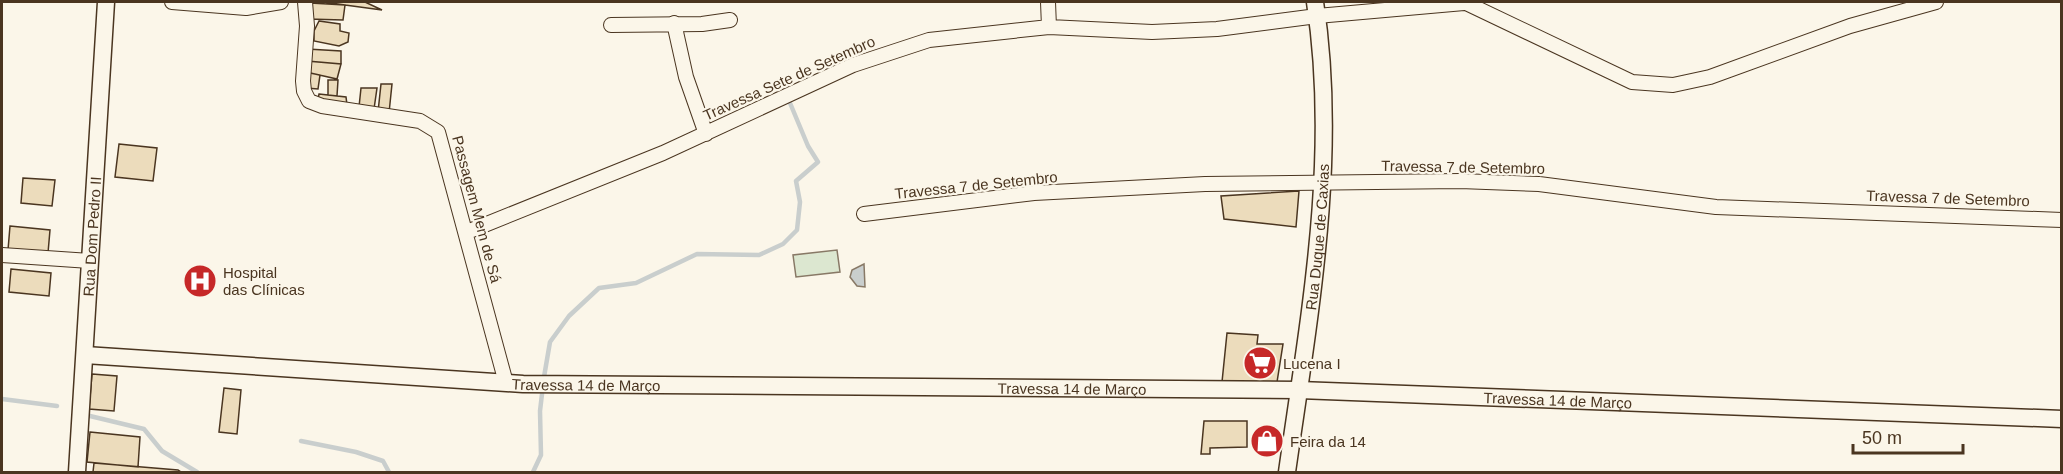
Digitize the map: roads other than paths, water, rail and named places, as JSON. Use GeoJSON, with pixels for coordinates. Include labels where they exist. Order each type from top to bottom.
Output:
{"type":"FeatureCollection","features":[{"type":"Feature","properties":{"kind":"street","name":"Rua Dom Pedro II"},"geometry":{"type":"LineString","coordinates":[[77,472],[106,2]]}},
{"type":"Feature","properties":{"kind":"street"},"geometry":{"type":"LineString","coordinates":[[172,2],[246,8],[281,2]]}},
{"type":"Feature","properties":{"kind":"street","name":"Passagem Mem de Sá"},"geometry":{"type":"LineString","coordinates":[[305,2],[307,26],[303,81],[309,101],[322,106],[420,121],[430,125],[438,132],[443,143],[506,383]]}},
{"type":"Feature","properties":{"kind":"street"},"geometry":{"type":"LineString","coordinates":[[1048,2],[1049,27]]}},
{"type":"Feature","properties":{"kind":"street"},"geometry":{"type":"LineString","coordinates":[[1464,2],[1632,82],[1673,85],[1710,77],[1850,26],[1936,2]]}},
{"type":"Feature","properties":{"kind":"street","name":"Travessa Sete de Setembro"},"geometry":{"type":"LineString","coordinates":[[467,232],[604,179],[853,65],[895,49],[962,35],[1049,27],[1185,31],[1246,26],[1316,9],[1464,2]]}},
{"type":"Feature","properties":{"kind":"street","name":"Rua Duque de Caxias"},"geometry":{"type":"LineString","coordinates":[[1287,472],[1299,390],[1323,182],[1324,96],[1316,9]]}},
{"type":"Feature","properties":{"kind":"street"},"geometry":{"type":"LineString","coordinates":[[611,25],[702,24],[730,20]]}},
{"type":"Feature","properties":{"kind":"street"},"geometry":{"type":"LineString","coordinates":[[674,23],[686,77],[706,134]]}},
{"type":"Feature","properties":{"kind":"street","name":"Travessa 7 de Setembro"},"geometry":{"type":"LineString","coordinates":[[864,214],[1034,193],[1204,184],[1511,182],[1716,207],[2061,220]]}},
{"type":"Feature","properties":{"kind":"street"},"geometry":{"type":"LineString","coordinates":[[2,255],[90,261]]}},
{"type":"Feature","properties":{"kind":"street","name":"Travessa 14 de Março"},"geometry":{"type":"LineString","coordinates":[[85,355],[506,383],[1299,390],[2061,418]]}},
{"type":"Feature","properties":{"kind":"waterway"},"geometry":{"type":"LineString","coordinates":[[544,377],[550,342],[569,316],[599,288],[636,283],[697,254],[759,255],[783,244],[797,230],[800,202],[796,181],[818,162],[808,146],[790,103]]}},
{"type":"Feature","properties":{"kind":"waterway"},"geometry":{"type":"LineString","coordinates":[[533,472],[541,455],[542,394]]}},
{"type":"Feature","properties":{"kind":"waterway"},"geometry":{"type":"LineString","coordinates":[[2,399],[57,406]]}},
{"type":"Feature","properties":{"kind":"waterway"},"geometry":{"type":"LineString","coordinates":[[90,416],[144,429],[162,451],[197,472]]}},
{"type":"Feature","properties":{"kind":"waterway"},"geometry":{"type":"LineString","coordinates":[[301,441],[356,452],[383,461],[389,472]]}},
{"type":"Feature","properties":{"kind":"place","name":"Hospital das Clínicas"},"geometry":{"type":"Point","coordinates":[200,281]}},
{"type":"Feature","properties":{"kind":"place","name":"Lucena I"},"geometry":{"type":"Point","coordinates":[1260,363]}},
{"type":"Feature","properties":{"kind":"place","name":"Feira da 14"},"geometry":{"type":"Point","coordinates":[1267,441]}}]}
